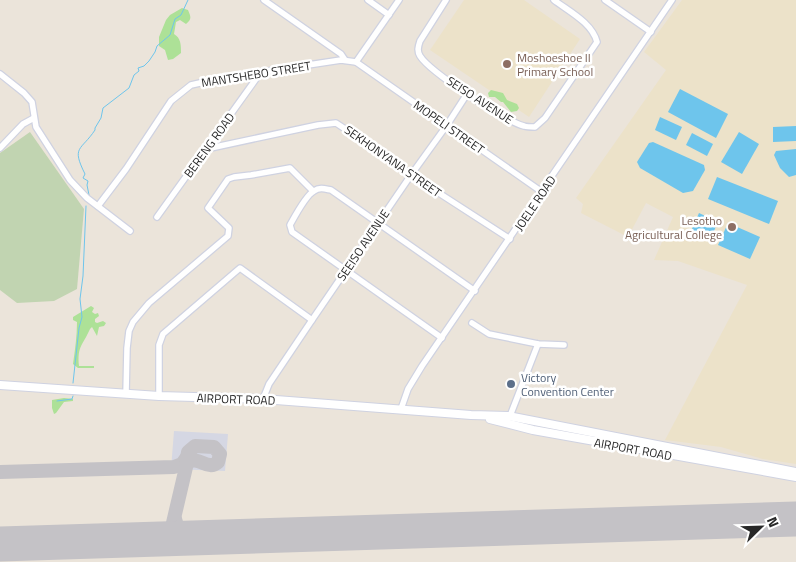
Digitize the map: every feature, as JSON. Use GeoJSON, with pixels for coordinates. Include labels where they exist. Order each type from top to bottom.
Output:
{"type":"FeatureCollection","features":[{"type":"Feature","properties":{"kind":"main road","name":"AIRPORT ROAD"},"geometry":{"type":"LineString","coordinates":[[0,385],[159,396],[263,399],[471,415],[510,416],[796,472]]}},
{"type":"Feature","properties":{"kind":"main road","name":"AIRPORT ROAD"},"geometry":{"type":"LineString","coordinates":[[471,415],[552,434],[796,477]]}},
{"type":"Feature","properties":{"kind":"street"},"geometry":{"type":"LineString","coordinates":[[264,0],[341,54],[345,60]]}},
{"type":"Feature","properties":{"kind":"street"},"geometry":{"type":"LineString","coordinates":[[368,0],[389,15]]}},
{"type":"Feature","properties":{"kind":"street"},"geometry":{"type":"LineString","coordinates":[[356,62],[400,0]]}},
{"type":"Feature","properties":{"kind":"street","name":"SEISO AVENUE"},"geometry":{"type":"LineString","coordinates":[[446,0],[420,41],[418,49],[425,63],[467,94],[511,121],[525,127],[536,127],[545,118],[597,42],[595,33],[586,24],[554,0]]}},
{"type":"Feature","properties":{"kind":"street"},"geometry":{"type":"LineString","coordinates":[[605,0],[651,32]]}},
{"type":"Feature","properties":{"kind":"street","name":"JOELE ROAD"},"geometry":{"type":"LineString","coordinates":[[401,409],[408,389],[672,0]]}},
{"type":"Feature","properties":{"kind":"street","name":"MANTSHEBO STREET"},"geometry":{"type":"LineString","coordinates":[[98,206],[126,169],[171,101],[183,90],[202,82],[261,72],[345,60],[356,62]]}},
{"type":"Feature","properties":{"kind":"street","name":"MOPELI STREET"},"geometry":{"type":"LineString","coordinates":[[356,62],[542,192]]}},
{"type":"Feature","properties":{"kind":"street","name":"BERENG ROAD"},"geometry":{"type":"LineString","coordinates":[[157,217],[261,72]]}},
{"type":"Feature","properties":{"kind":"street"},"geometry":{"type":"LineString","coordinates":[[0,74],[24,93],[32,102],[36,127],[62,169],[78,190],[130,231]]}},
{"type":"Feature","properties":{"kind":"street","name":"SEEISO AVENUE"},"geometry":{"type":"LineString","coordinates":[[263,399],[270,384],[312,320],[467,94]]}},
{"type":"Feature","properties":{"kind":"street"},"geometry":{"type":"LineString","coordinates":[[0,148],[23,124],[34,118]]}},
{"type":"Feature","properties":{"kind":"street","name":"SEKHONYANA STREET"},"geometry":{"type":"LineString","coordinates":[[206,149],[330,122],[336,123],[411,175],[510,239]]}},
{"type":"Feature","properties":{"kind":"street"},"geometry":{"type":"LineString","coordinates":[[126,394],[128,348],[133,322],[149,303],[228,236],[229,228],[208,208],[224,184],[234,177],[251,176],[290,168],[313,191]]}},
{"type":"Feature","properties":{"kind":"street"},"geometry":{"type":"LineString","coordinates":[[442,338],[292,232],[290,225],[295,216],[313,191],[322,188],[331,190],[475,291]]}},
{"type":"Feature","properties":{"kind":"street"},"geometry":{"type":"LineString","coordinates":[[159,396],[159,345],[163,334],[240,268],[312,320]]}},
{"type":"Feature","properties":{"kind":"street"},"geometry":{"type":"LineString","coordinates":[[472,323],[489,334],[538,344],[564,345]]}},
{"type":"Feature","properties":{"kind":"street"},"geometry":{"type":"LineString","coordinates":[[510,416],[538,344]]}},
{"type":"Feature","properties":{"kind":"shaded area","name":"Moshoeshoe II Primary School"},"geometry":{"type":"Polygon","coordinates":[[[464,0],[524,0],[580,39],[529,117],[430,50],[464,0]]]}},
{"type":"Feature","properties":{"kind":"shaded area","name":"Lesotho Agricultural College"},"geometry":{"type":"Polygon","coordinates":[[[682,0],[796,0],[796,464],[763,459],[721,447],[665,440],[747,285],[678,261],[654,260],[673,217],[646,203],[628,237],[581,213],[583,204],[576,198],[666,70],[644,52],[682,0]]]}},
{"type":"Feature","properties":{"kind":"shaded area"},"geometry":{"type":"Polygon","coordinates":[[[174,431],[228,434],[225,471],[171,469],[174,431]]]}},
{"type":"Feature","properties":{"kind":"green space"},"geometry":{"type":"Polygon","coordinates":[[[182,8],[188,10],[190,18],[186,24],[180,20],[176,22],[174,34],[181,45],[181,53],[168,60],[165,50],[159,46],[159,37],[166,20],[170,15],[182,8]]]}},
{"type":"Feature","properties":{"kind":"green space"},"geometry":{"type":"Polygon","coordinates":[[[491,90],[503,93],[507,100],[517,104],[519,108],[517,111],[511,112],[503,102],[495,97],[489,97],[488,93],[491,90]]]}},
{"type":"Feature","properties":{"kind":"green space"},"geometry":{"type":"Polygon","coordinates":[[[30,132],[84,209],[77,289],[54,301],[17,303],[0,290],[0,153],[30,132]]]}},
{"type":"Feature","properties":{"kind":"green space"},"geometry":{"type":"Polygon","coordinates":[[[91,306],[94,308],[92,312],[98,313],[99,316],[95,319],[95,322],[103,321],[106,323],[104,326],[99,327],[97,336],[92,327],[81,346],[79,366],[94,366],[94,368],[78,368],[73,364],[77,322],[73,320],[73,317],[91,306]]]}},
{"type":"Feature","properties":{"kind":"green space"},"geometry":{"type":"Polygon","coordinates":[[[73,399],[73,401],[64,402],[54,414],[52,400],[73,399]]]}},
{"type":"Feature","properties":{"kind":"water"},"geometry":{"type":"Polygon","coordinates":[[[680,89],[728,114],[716,138],[668,112],[680,89]]]}},
{"type":"Feature","properties":{"kind":"water"},"geometry":{"type":"Polygon","coordinates":[[[660,117],[682,127],[676,140],[655,130],[660,117]]]}},
{"type":"Feature","properties":{"kind":"water"},"geometry":{"type":"Polygon","coordinates":[[[796,126],[796,141],[773,142],[773,127],[796,126]]]}},
{"type":"Feature","properties":{"kind":"water"},"geometry":{"type":"Polygon","coordinates":[[[739,132],[759,144],[742,174],[721,162],[739,132]]]}},
{"type":"Feature","properties":{"kind":"water"},"geometry":{"type":"Polygon","coordinates":[[[692,133],[713,144],[707,156],[686,145],[692,133]]]}},
{"type":"Feature","properties":{"kind":"water"},"geometry":{"type":"Polygon","coordinates":[[[653,142],[704,165],[705,170],[693,191],[683,193],[640,168],[637,162],[649,143],[653,142]]]}},
{"type":"Feature","properties":{"kind":"water"},"geometry":{"type":"Polygon","coordinates":[[[796,149],[796,175],[789,177],[780,168],[774,155],[776,151],[796,149]]]}},
{"type":"Feature","properties":{"kind":"water"},"geometry":{"type":"Polygon","coordinates":[[[717,177],[778,201],[769,224],[708,199],[717,177]]]}},
{"type":"Feature","properties":{"kind":"water"},"geometry":{"type":"Polygon","coordinates":[[[699,213],[718,222],[710,240],[691,231],[699,213]]]}},
{"type":"Feature","properties":{"kind":"water"},"geometry":{"type":"Polygon","coordinates":[[[728,223],[760,237],[750,259],[718,245],[728,223]]]}},
{"type":"Feature","properties":{"kind":"waterway"},"geometry":{"type":"LineString","coordinates":[[89,195],[88,181],[83,178],[85,174],[78,153],[80,149],[95,130],[101,118],[103,108],[129,88],[134,75],[139,71],[138,68],[144,66],[149,61],[157,46],[170,35],[175,19],[181,15],[188,0]]}},
{"type":"Feature","properties":{"kind":"waterway"},"geometry":{"type":"LineString","coordinates":[[73,383],[82,317],[80,299],[83,276],[86,206]]}},
{"type":"Feature","properties":{"kind":"waterway"},"geometry":{"type":"LineString","coordinates":[[57,401],[72,399],[73,396]]}},
{"type":"Feature","properties":{"kind":"taxiway"},"geometry":{"type":"LineString","coordinates":[[155,539],[166,535],[172,527],[187,463],[195,460],[214,465],[218,462],[220,454],[214,447],[195,446],[188,452],[186,465]]}},
{"type":"Feature","properties":{"kind":"taxiway"},"geometry":{"type":"LineString","coordinates":[[0,472],[174,467],[182,464],[187,457]]}},
{"type":"Feature","properties":{"kind":"taxiway"},"geometry":{"type":"LineString","coordinates":[[175,519],[178,529],[190,538]]}},
{"type":"Feature","properties":{"kind":"runway"},"geometry":{"type":"LineString","coordinates":[[0,544],[796,519]]}},
{"type":"Feature","properties":{"kind":"place","name":"Moshoeshoe II Primary School"},"geometry":{"type":"Point","coordinates":[507,64]}},
{"type":"Feature","properties":{"kind":"place","name":"Lesotho Agricultural College"},"geometry":{"type":"Point","coordinates":[732,227]}},
{"type":"Feature","properties":{"kind":"place","name":"Victory Convention Center"},"geometry":{"type":"Point","coordinates":[511,384]}}]}
